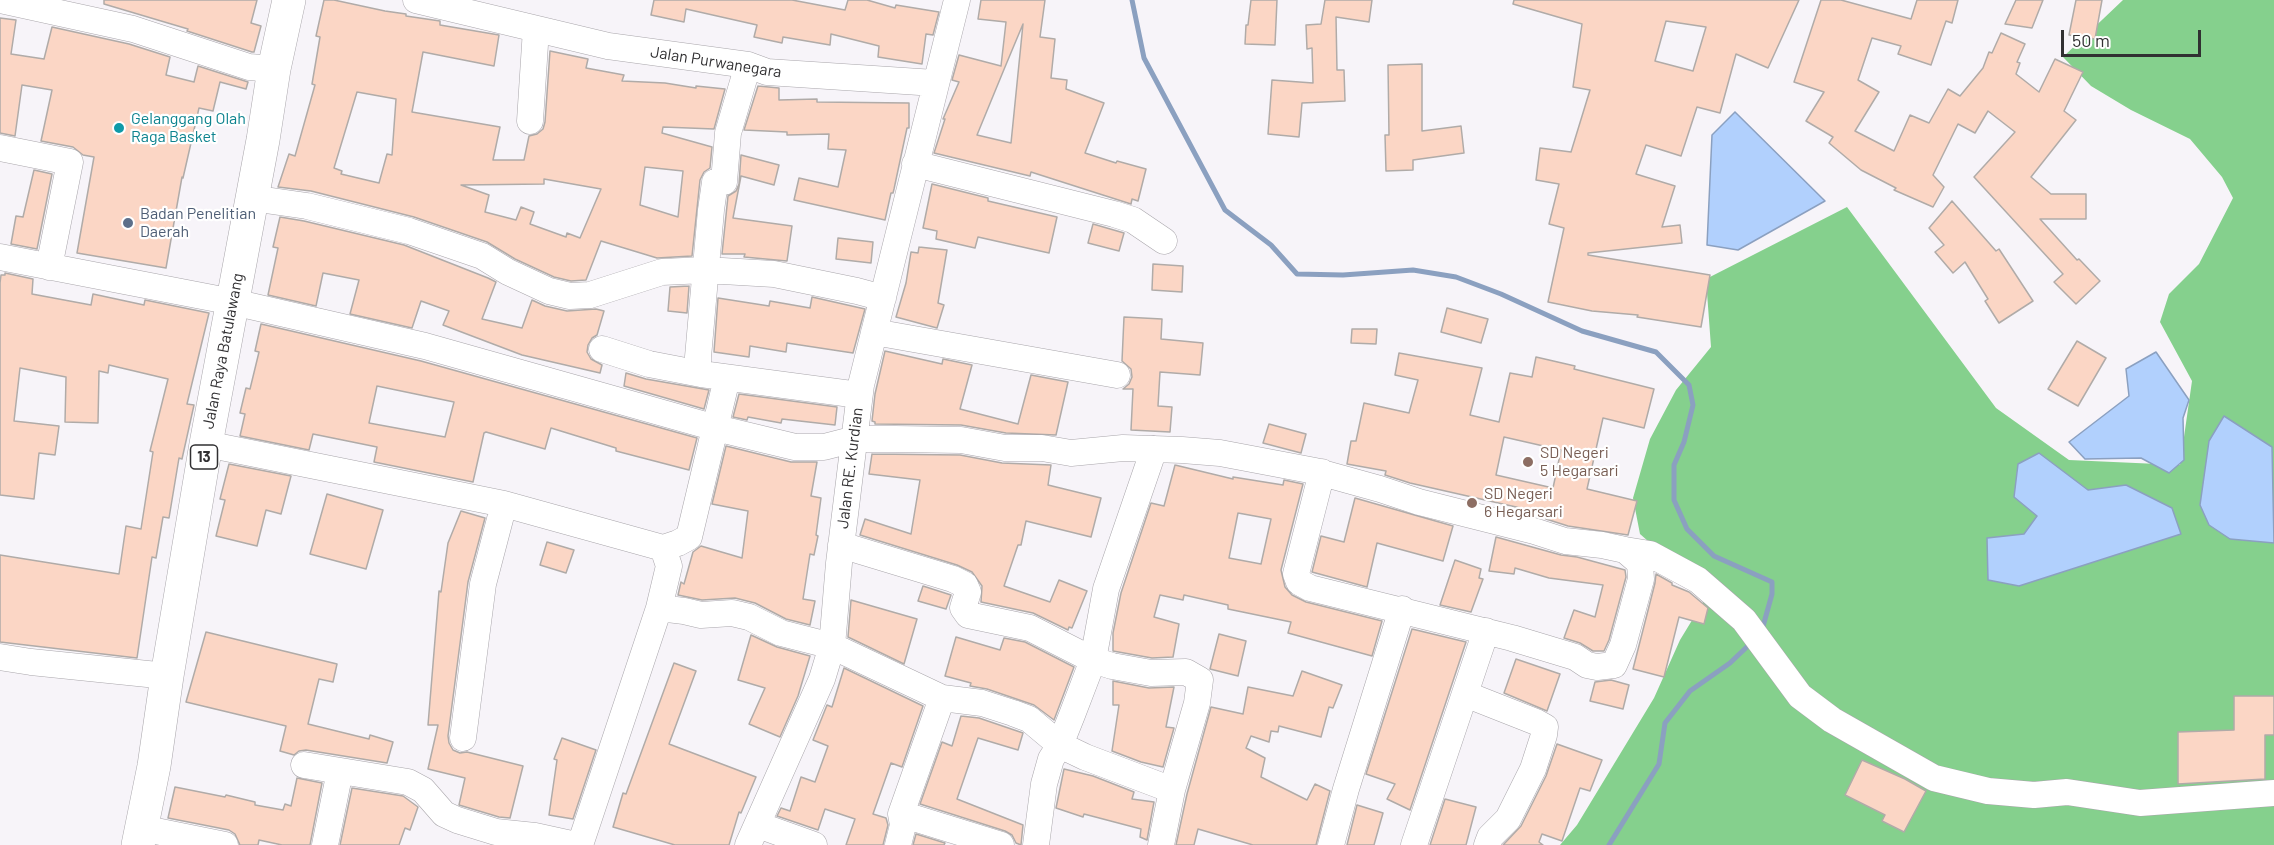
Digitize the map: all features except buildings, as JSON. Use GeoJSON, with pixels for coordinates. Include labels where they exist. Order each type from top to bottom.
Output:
{"type":"FeatureCollection","features":[{"type":"Feature","properties":{"kind":"highway","name":"Jalan Raya Batulawang"},"geometry":{"type":"LineString","coordinates":[[140,836],[154,766],[206,444],[274,69],[289,0]]}},
{"type":"Feature","properties":{"kind":"street"},"geometry":{"type":"LineString","coordinates":[[0,0],[133,29],[249,67],[274,69]]}},
{"type":"Feature","properties":{"kind":"street","name":"Jalan Purwanegara"},"geometry":{"type":"LineString","coordinates":[[416,0],[608,46],[748,65],[767,72],[935,83]]}},
{"type":"Feature","properties":{"kind":"street"},"geometry":{"type":"LineString","coordinates":[[935,83],[957,0]]}},
{"type":"Feature","properties":{"kind":"street"},"geometry":{"type":"LineString","coordinates":[[530,121],[536,29]]}},
{"type":"Feature","properties":{"kind":"street"},"geometry":{"type":"LineString","coordinates":[[701,374],[698,368],[698,357],[705,270],[728,133],[748,65]]}},
{"type":"Feature","properties":{"kind":"street","name":"Jalan RE. Kurdian"},"geometry":{"type":"LineString","coordinates":[[753,835],[822,679],[832,646],[841,545],[860,395],[935,83]]}},
{"type":"Feature","properties":{"kind":"street"},"geometry":{"type":"LineString","coordinates":[[0,148],[70,162],[49,267]]}},
{"type":"Feature","properties":{"kind":"street"},"geometry":{"type":"LineString","coordinates":[[915,164],[1114,214],[1133,220],[1164,241]]}},
{"type":"Feature","properties":{"kind":"street"},"geometry":{"type":"LineString","coordinates":[[251,198],[307,206],[409,231],[482,256],[508,272],[549,291],[570,296],[590,295],[662,272],[705,270],[774,274],[883,298]]}},
{"type":"Feature","properties":{"kind":"street"},"geometry":{"type":"LineString","coordinates":[[0,257],[233,302],[425,346],[716,428],[795,447],[824,447],[855,439],[962,440],[1005,448],[1042,448],[1071,453],[1123,448],[1154,449],[1220,453],[1322,472],[1419,502],[1566,541],[1650,554],[1687,573],[1727,604],[1744,620],[1792,687],[1821,712],[1899,760],[1934,778],[1988,791],[2034,795],[2067,792],[2140,803],[2274,793]]}},
{"type":"Feature","properties":{"kind":"street"},"geometry":{"type":"LineString","coordinates":[[874,332],[1117,375]]}},
{"type":"Feature","properties":{"kind":"street"},"geometry":{"type":"LineString","coordinates":[[602,349],[649,364],[701,374],[860,395]]}},
{"type":"Feature","properties":{"kind":"street"},"geometry":{"type":"LineString","coordinates":[[206,444],[504,504],[663,548],[689,537],[728,378]]}},
{"type":"Feature","properties":{"kind":"street"},"geometry":{"type":"LineString","coordinates":[[1036,845],[1044,784],[1093,660],[1106,589],[1154,449]]}},
{"type":"Feature","properties":{"kind":"street"},"geometry":{"type":"LineString","coordinates":[[1322,472],[1296,574],[1299,582],[1310,588],[1486,631],[1575,657],[1587,665],[1597,667],[1614,665],[1623,645],[1641,579],[1640,563],[1625,550]]}},
{"type":"Feature","properties":{"kind":"street"},"geometry":{"type":"LineString","coordinates":[[463,738],[483,584],[504,504]]}},
{"type":"Feature","properties":{"kind":"street"},"geometry":{"type":"LineString","coordinates":[[841,545],[953,579],[965,585],[968,592],[963,608],[968,615],[1030,628],[1093,660],[1112,666],[1151,673],[1186,672],[1200,680],[1197,703],[1172,790],[1161,845]]}},
{"type":"Feature","properties":{"kind":"street"},"geometry":{"type":"LineString","coordinates":[[304,765],[408,782],[423,790],[444,814],[457,820],[496,832],[535,836],[578,845],[660,608],[669,566],[663,548]]}},
{"type":"Feature","properties":{"kind":"street"},"geometry":{"type":"LineString","coordinates":[[660,608],[701,615],[732,613],[749,617],[781,633],[832,646],[942,698],[982,704],[1029,719],[1060,745],[1084,757],[1172,790]]}},
{"type":"Feature","properties":{"kind":"street"},"geometry":{"type":"LineString","coordinates":[[1331,845],[1402,609]]}},
{"type":"Feature","properties":{"kind":"street"},"geometry":{"type":"LineString","coordinates":[[1414,845],[1486,631]]}},
{"type":"Feature","properties":{"kind":"street"},"geometry":{"type":"LineString","coordinates":[[0,657],[167,676]]}},
{"type":"Feature","properties":{"kind":"street"},"geometry":{"type":"LineString","coordinates":[[1465,694],[1545,727],[1533,769],[1508,819],[1490,837],[1487,845]]}},
{"type":"Feature","properties":{"kind":"street"},"geometry":{"type":"LineString","coordinates":[[898,845],[903,825],[901,814],[942,698]]}},
{"type":"Feature","properties":{"kind":"street"},"geometry":{"type":"LineString","coordinates":[[325,845],[340,771]]}},
{"type":"Feature","properties":{"kind":"street"},"geometry":{"type":"LineString","coordinates":[[901,814],[1001,845]]}},
{"type":"Feature","properties":{"kind":"street"},"geometry":{"type":"LineString","coordinates":[[753,835],[814,845]]}},
{"type":"Feature","properties":{"kind":"street"},"geometry":{"type":"LineString","coordinates":[[140,836],[225,845]]}},
{"type":"Feature","properties":{"kind":"green space"},"geometry":{"type":"Polygon","coordinates":[[[2123,0],[2274,0],[2274,845],[1560,845],[1577,825],[1654,698],[1680,640],[1708,594],[1640,534],[1633,498],[1650,439],[1676,390],[1711,347],[1706,279],[1847,207],[1996,408],[2069,460],[2180,465],[2192,381],[2160,322],[2169,294],[2199,264],[2233,198],[2222,177],[2190,139],[2131,110],[2091,86],[2063,57],[2123,0]]]}},
{"type":"Feature","properties":{"kind":"water"},"geometry":{"type":"Polygon","coordinates":[[[1735,112],[1825,201],[1738,250],[1707,245],[1712,135],[1735,112]]]}},
{"type":"Feature","properties":{"kind":"water"},"geometry":{"type":"Polygon","coordinates":[[[2156,352],[2189,400],[2183,418],[2184,460],[2169,473],[2141,458],[2085,459],[2069,442],[2129,396],[2126,369],[2156,352]]]}},
{"type":"Feature","properties":{"kind":"water"},"geometry":{"type":"Polygon","coordinates":[[[2224,416],[2272,447],[2274,543],[2230,539],[2209,525],[2200,505],[2209,441],[2224,416]]]}},
{"type":"Feature","properties":{"kind":"water"},"geometry":{"type":"Polygon","coordinates":[[[2039,453],[2088,490],[2126,485],[2172,508],[2181,534],[2019,586],[1988,580],[1987,538],[2024,534],[2037,516],[2014,497],[2018,464],[2039,453]]]}},
{"type":"Feature","properties":{"kind":"waterway"},"geometry":{"type":"LineString","coordinates":[[1132,0],[1144,58],[1225,210],[1271,245],[1297,274],[1343,275],[1413,270],[1456,277],[1501,294],[1582,331],[1656,352],[1689,385],[1693,405],[1684,442],[1674,465],[1674,500],[1687,529],[1714,556],[1772,582],[1772,594],[1762,630]]}},
{"type":"Feature","properties":{"kind":"waterway"},"geometry":{"type":"LineString","coordinates":[[1609,845],[1659,764],[1665,723],[1690,691],[1730,663],[1752,642]]}},
{"type":"Feature","properties":{"kind":"place","name":"Gelanggang Olah Raga Basket"},"geometry":{"type":"Point","coordinates":[119,128]}},
{"type":"Feature","properties":{"kind":"place","name":"Badan Penelitian Daerah"},"geometry":{"type":"Point","coordinates":[128,223]}},
{"type":"Feature","properties":{"kind":"place","name":"SD Negeri 5 Hegarsari"},"geometry":{"type":"Point","coordinates":[1528,462]}},
{"type":"Feature","properties":{"kind":"place","name":"SD Negeri 6 Hegarsari"},"geometry":{"type":"Point","coordinates":[1472,503]}}]}
